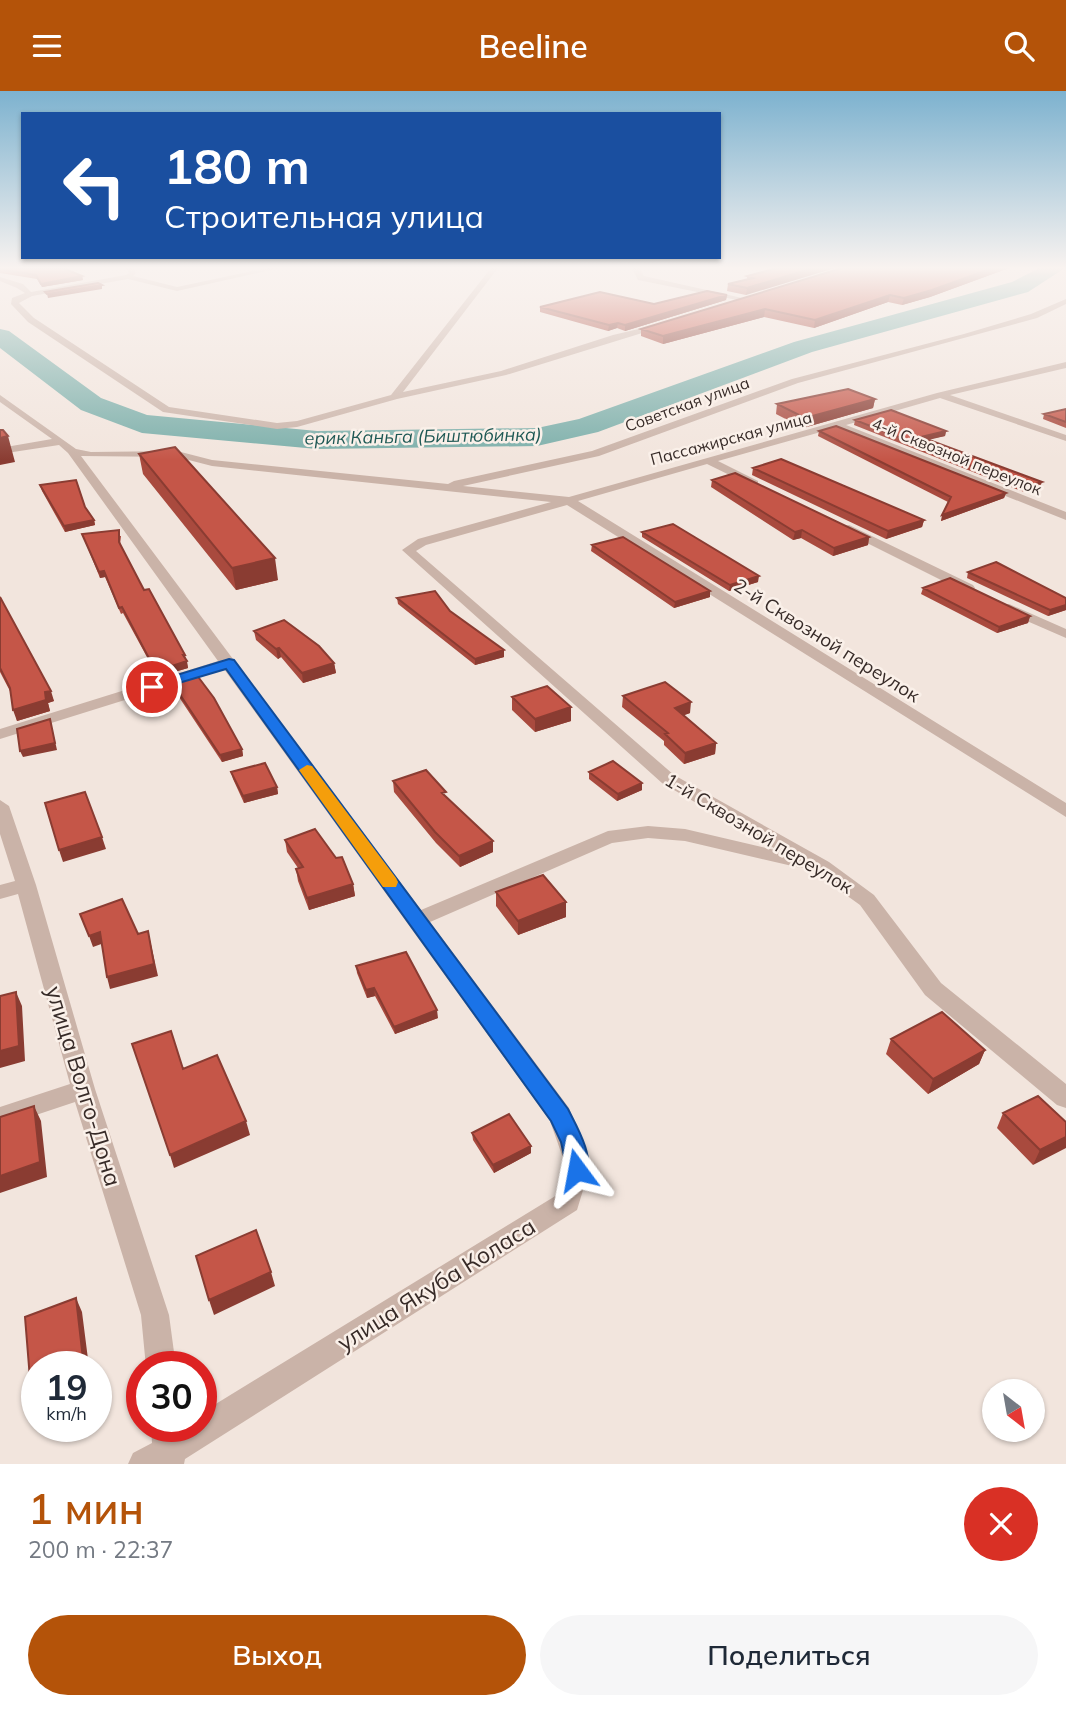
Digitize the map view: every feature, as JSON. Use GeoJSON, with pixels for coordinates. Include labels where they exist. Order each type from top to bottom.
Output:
{"type":"FeatureCollection","features":[{"type":"Feature","properties":{"kind":"street"},"geometry":{"type":"LineString","coordinates":[[49,332],[166,409],[285,426],[358,409],[394,397],[503,373],[636,332]]}},
{"type":"Feature","properties":{"kind":"street"},"geometry":{"type":"LineString","coordinates":[[394,397],[445,332]]}},
{"type":"Feature","properties":{"kind":"street","name":"Советская улица"},"geometry":{"type":"LineString","coordinates":[[435,487],[595,454],[795,381],[980,332]]}},
{"type":"Feature","properties":{"kind":"street","name":"Пассажирская улица"},"geometry":{"type":"LineString","coordinates":[[408,550],[422,543],[707,460],[940,395],[1066,365]]}},
{"type":"Feature","properties":{"kind":"street"},"geometry":{"type":"LineString","coordinates":[[1046,370],[1066,376]]}},
{"type":"Feature","properties":{"kind":"street"},"geometry":{"type":"LineString","coordinates":[[940,395],[1066,438]]}},
{"type":"Feature","properties":{"kind":"street"},"geometry":{"type":"LineString","coordinates":[[0,398],[66,446],[91,454],[177,454],[212,463],[568,500]]}},
{"type":"Feature","properties":{"kind":"street","name":"4-й Сквозной переулок"},"geometry":{"type":"LineString","coordinates":[[837,425],[1066,516]]}},
{"type":"Feature","properties":{"kind":"street"},"geometry":{"type":"LineString","coordinates":[[0,451],[66,446]]}},
{"type":"Feature","properties":{"kind":"street","name":"улица Якуба Коласа"},"geometry":{"type":"LineString","coordinates":[[66,446],[229,663],[560,1115],[572,1142],[577,1170],[568,1202],[162,1451]]}},
{"type":"Feature","properties":{"kind":"street"},"geometry":{"type":"LineString","coordinates":[[707,460],[768,490]]}},
{"type":"Feature","properties":{"kind":"street","name":"2-й Сквозной переулок"},"geometry":{"type":"LineString","coordinates":[[568,500],[1066,811]]}},
{"type":"Feature","properties":{"kind":"street"},"geometry":{"type":"LineString","coordinates":[[841,526],[975,591]]}},
{"type":"Feature","properties":{"kind":"street","name":"1-й Сквозной переулок"},"geometry":{"type":"LineString","coordinates":[[408,550],[668,779],[822,867],[867,900],[933,989],[1066,1098]]}},
{"type":"Feature","properties":{"kind":"street"},"geometry":{"type":"LineString","coordinates":[[999,603],[1066,634]]}},
{"type":"Feature","properties":{"kind":"street"},"geometry":{"type":"LineString","coordinates":[[0,734],[229,663]]}},
{"type":"Feature","properties":{"kind":"street","name":"улица Волго-Дона"},"geometry":{"type":"LineString","coordinates":[[0,806],[26,885],[83,1089],[155,1315],[159,1351]]}},
{"type":"Feature","properties":{"kind":"street"},"geometry":{"type":"LineString","coordinates":[[417,920],[608,837],[648,832],[685,835],[822,867]]}},
{"type":"Feature","properties":{"kind":"street"},"geometry":{"type":"LineString","coordinates":[[0,892],[26,885]]}},
{"type":"Feature","properties":{"kind":"street"},"geometry":{"type":"LineString","coordinates":[[0,1117],[83,1089]]}},
{"type":"Feature","properties":{"kind":"building"},"geometry":{"type":"Polygon","coordinates":[[[651,332],[678,332],[663,336],[651,332]]]}},
{"type":"Feature","properties":{"kind":"building"},"geometry":{"type":"Polygon","coordinates":[[[848,389],[875,399],[805,418],[777,404],[848,389]]]}},
{"type":"Feature","properties":{"kind":"building"},"geometry":{"type":"Polygon","coordinates":[[[1066,409],[1066,422],[1044,414],[1066,409]]]}},
{"type":"Feature","properties":{"kind":"building"},"geometry":{"type":"Polygon","coordinates":[[[891,410],[946,431],[921,437],[1042,482],[1025,487],[855,420],[891,410]]]}},
{"type":"Feature","properties":{"kind":"building"},"geometry":{"type":"Polygon","coordinates":[[[836,426],[1006,493],[942,515],[951,497],[819,431],[836,426]]]}},
{"type":"Feature","properties":{"kind":"building"},"geometry":{"type":"Polygon","coordinates":[[[0,430],[3,430],[8,436],[0,438],[0,430]]]}},
{"type":"Feature","properties":{"kind":"building"},"geometry":{"type":"Polygon","coordinates":[[[175,447],[275,558],[232,568],[139,454],[175,447]]]}},
{"type":"Feature","properties":{"kind":"building"},"geometry":{"type":"Polygon","coordinates":[[[781,459],[924,520],[888,531],[753,468],[781,459]]]}},
{"type":"Feature","properties":{"kind":"building"},"geometry":{"type":"Polygon","coordinates":[[[735,473],[869,537],[834,548],[802,530],[795,532],[712,480],[735,473]]]}},
{"type":"Feature","properties":{"kind":"building"},"geometry":{"type":"Polygon","coordinates":[[[76,480],[85,507],[94,520],[64,526],[40,485],[76,480]]]}},
{"type":"Feature","properties":{"kind":"building"},"geometry":{"type":"Polygon","coordinates":[[[673,524],[759,576],[730,585],[642,532],[673,524]]]}},
{"type":"Feature","properties":{"kind":"building"},"geometry":{"type":"Polygon","coordinates":[[[119,530],[119,542],[144,590],[149,589],[187,661],[163,669],[158,662],[152,664],[122,607],[119,608],[104,571],[99,572],[82,534],[119,530]]]}},
{"type":"Feature","properties":{"kind":"building"},"geometry":{"type":"Polygon","coordinates":[[[623,537],[710,591],[675,602],[592,545],[623,537]]]}},
{"type":"Feature","properties":{"kind":"building"},"geometry":{"type":"Polygon","coordinates":[[[996,562],[1066,598],[1066,605],[1050,610],[968,572],[996,562]]]}},
{"type":"Feature","properties":{"kind":"building"},"geometry":{"type":"Polygon","coordinates":[[[950,578],[1030,616],[999,627],[923,588],[950,578]]]}},
{"type":"Feature","properties":{"kind":"building"},"geometry":{"type":"Polygon","coordinates":[[[435,591],[450,611],[504,650],[475,659],[397,598],[435,591]]]}},
{"type":"Feature","properties":{"kind":"building"},"geometry":{"type":"Polygon","coordinates":[[[0,597],[51,691],[45,692],[46,700],[13,710],[10,688],[0,668],[0,597]]]}},
{"type":"Feature","properties":{"kind":"building"},"geometry":{"type":"Polygon","coordinates":[[[284,620],[319,646],[334,663],[302,673],[279,648],[276,649],[254,631],[284,620]]]}},
{"type":"Feature","properties":{"kind":"building"},"geometry":{"type":"Polygon","coordinates":[[[196,674],[214,698],[242,749],[220,755],[171,681],[196,674]]]}},
{"type":"Feature","properties":{"kind":"building"},"geometry":{"type":"Polygon","coordinates":[[[665,682],[691,702],[675,708],[716,743],[685,753],[665,734],[668,733],[623,696],[665,682]]]}},
{"type":"Feature","properties":{"kind":"building"},"geometry":{"type":"Polygon","coordinates":[[[547,686],[571,707],[535,719],[512,697],[547,686]]]}},
{"type":"Feature","properties":{"kind":"building"},"geometry":{"type":"Polygon","coordinates":[[[50,719],[55,743],[20,751],[17,729],[50,719]]]}},
{"type":"Feature","properties":{"kind":"building"},"geometry":{"type":"Polygon","coordinates":[[[613,761],[642,783],[618,794],[589,772],[613,761]]]}},
{"type":"Feature","properties":{"kind":"building"},"geometry":{"type":"Polygon","coordinates":[[[265,763],[277,787],[243,796],[231,772],[265,763]]]}},
{"type":"Feature","properties":{"kind":"building"},"geometry":{"type":"Polygon","coordinates":[[[426,770],[446,792],[442,793],[493,841],[459,856],[435,832],[393,781],[426,770]]]}},
{"type":"Feature","properties":{"kind":"building"},"geometry":{"type":"Polygon","coordinates":[[[85,792],[102,837],[59,850],[45,803],[85,792]]]}},
{"type":"Feature","properties":{"kind":"building"},"geometry":{"type":"Polygon","coordinates":[[[315,829],[336,858],[342,857],[353,884],[307,898],[296,869],[303,867],[285,840],[315,829]]]}},
{"type":"Feature","properties":{"kind":"building"},"geometry":{"type":"Polygon","coordinates":[[[543,875],[566,902],[518,921],[496,892],[543,875]]]}},
{"type":"Feature","properties":{"kind":"building"},"geometry":{"type":"Polygon","coordinates":[[[122,899],[138,934],[148,931],[154,964],[107,977],[100,932],[89,936],[80,914],[122,899]]]}},
{"type":"Feature","properties":{"kind":"building"},"geometry":{"type":"Polygon","coordinates":[[[406,952],[437,1010],[394,1027],[374,988],[366,990],[356,966],[406,952]]]}},
{"type":"Feature","properties":{"kind":"building"},"geometry":{"type":"Polygon","coordinates":[[[16,992],[19,1046],[0,1051],[0,996],[16,992]]]}},
{"type":"Feature","properties":{"kind":"building"},"geometry":{"type":"Polygon","coordinates":[[[942,1012],[985,1050],[933,1079],[891,1039],[942,1012]]]}},
{"type":"Feature","properties":{"kind":"building"},"geometry":{"type":"Polygon","coordinates":[[[171,1031],[183,1069],[217,1055],[246,1121],[170,1155],[132,1044],[171,1031]]]}},
{"type":"Feature","properties":{"kind":"building"},"geometry":{"type":"Polygon","coordinates":[[[1038,1096],[1066,1122],[1066,1137],[1040,1150],[1003,1113],[1038,1096]]]}},
{"type":"Feature","properties":{"kind":"building"},"geometry":{"type":"Polygon","coordinates":[[[34,1106],[40,1162],[0,1176],[0,1117],[34,1106]]]}},
{"type":"Feature","properties":{"kind":"building"},"geometry":{"type":"Polygon","coordinates":[[[509,1114],[531,1146],[493,1165],[472,1133],[509,1114]]]}},
{"type":"Feature","properties":{"kind":"building"},"geometry":{"type":"Polygon","coordinates":[[[256,1230],[271,1272],[209,1300],[196,1256],[256,1230]]]}},
{"type":"Feature","properties":{"kind":"building"},"geometry":{"type":"Polygon","coordinates":[[[76,1298],[82,1351],[28,1351],[25,1317],[76,1298]]]}},
{"type":"Feature","properties":{"kind":"waterway","name":"ерик Каньга (Биштюбинка)"},"geometry":{"type":"LineString","coordinates":[[0,336],[91,404],[142,424],[317,440],[537,437],[587,426],[803,347],[857,332]]}},
{"type":"Feature","properties":{"kind":"slow traffic"},"geometry":{"type":"LineString","coordinates":[[307,770],[390,882]]}},
{"type":"Feature","properties":{"kind":"route"},"geometry":{"type":"LineString","coordinates":[[152,687],[229,663],[560,1115],[572,1142],[577,1170]]}}]}
